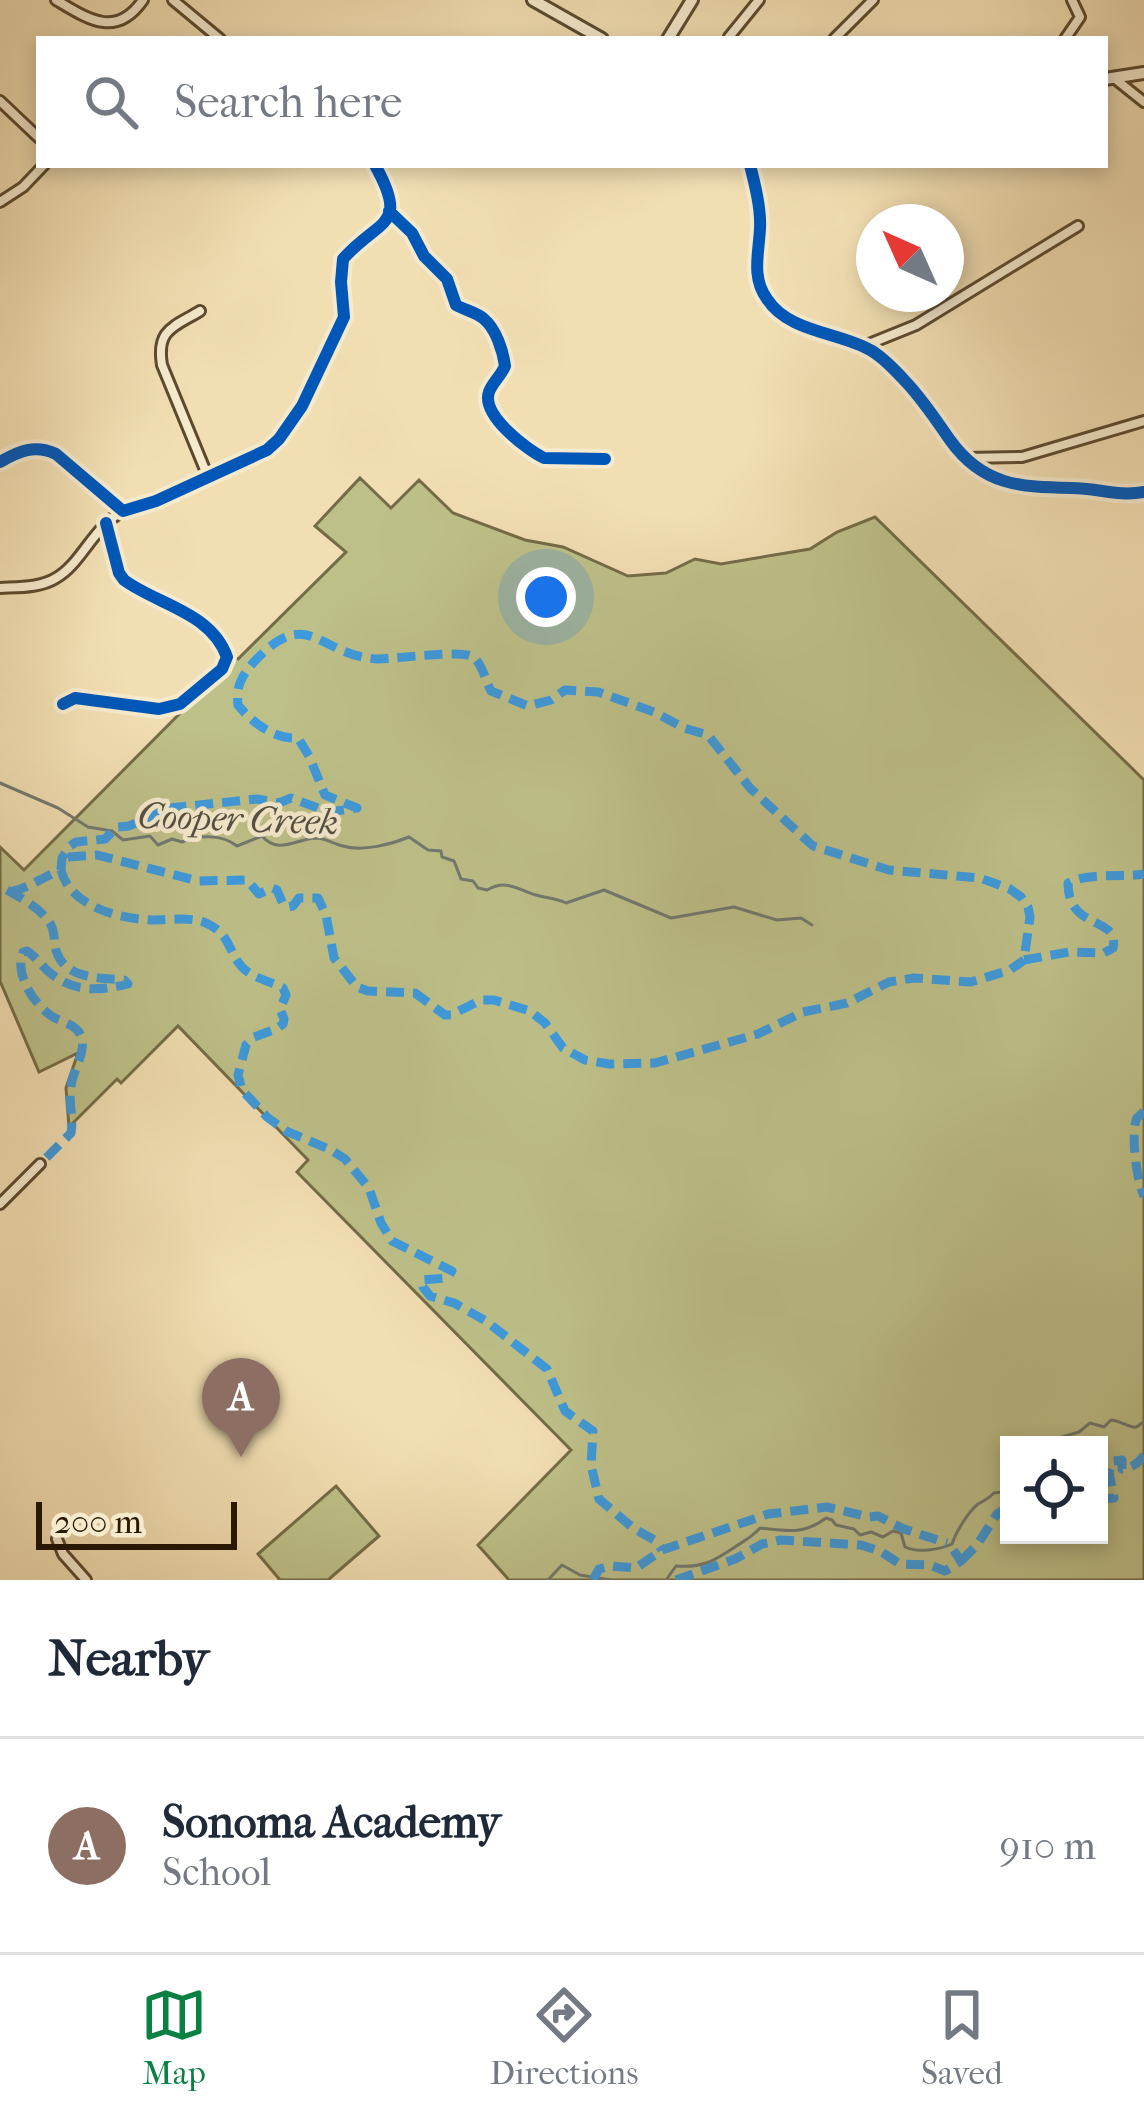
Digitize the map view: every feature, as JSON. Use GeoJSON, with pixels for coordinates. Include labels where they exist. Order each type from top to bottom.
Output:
{"type":"FeatureCollection","features":[{"type":"Feature","properties":{"kind":"street"},"geometry":{"type":"LineString","coordinates":[[56,0],[101,22],[125,18],[142,0]]}},
{"type":"Feature","properties":{"kind":"street"},"geometry":{"type":"LineString","coordinates":[[173,0],[216,36]]}},
{"type":"Feature","properties":{"kind":"street"},"geometry":{"type":"LineString","coordinates":[[533,0],[597,36]]}},
{"type":"Feature","properties":{"kind":"street"},"geometry":{"type":"LineString","coordinates":[[670,36],[692,0]]}},
{"type":"Feature","properties":{"kind":"street"},"geometry":{"type":"LineString","coordinates":[[730,36],[758,0]]}},
{"type":"Feature","properties":{"kind":"street"},"geometry":{"type":"LineString","coordinates":[[842,36],[873,0]]}},
{"type":"Feature","properties":{"kind":"street"},"geometry":{"type":"LineString","coordinates":[[1067,36],[1080,17],[1072,0]]}},
{"type":"Feature","properties":{"kind":"street"},"geometry":{"type":"LineString","coordinates":[[1109,78],[1144,73]]}},
{"type":"Feature","properties":{"kind":"street"},"geometry":{"type":"LineString","coordinates":[[1109,78],[1144,102]]}},
{"type":"Feature","properties":{"kind":"street"},"geometry":{"type":"LineString","coordinates":[[0,101],[36,135]]}},
{"type":"Feature","properties":{"kind":"street"},"geometry":{"type":"LineString","coordinates":[[0,202],[41,168]]}},
{"type":"Feature","properties":{"kind":"street"},"geometry":{"type":"LineString","coordinates":[[0,588],[52,581],[123,511],[267,450],[293,422],[344,317],[340,282],[344,259],[388,218],[390,192],[377,168]]}},
{"type":"Feature","properties":{"kind":"street"},"geometry":{"type":"LineString","coordinates":[[751,168],[759,216],[756,259],[764,296],[773,307],[796,323],[878,354],[911,387],[964,458],[984,474],[1031,488],[1088,488],[1124,495],[1144,492]]}},
{"type":"Feature","properties":{"kind":"street"},"geometry":{"type":"LineString","coordinates":[[389,211],[447,279],[460,309],[479,315],[491,328],[505,367],[488,393],[489,410],[544,458],[605,459]]}},
{"type":"Feature","properties":{"kind":"street"},"geometry":{"type":"LineString","coordinates":[[863,346],[916,325],[1078,226]]}},
{"type":"Feature","properties":{"kind":"street"},"geometry":{"type":"LineString","coordinates":[[200,311],[169,328],[160,353],[208,477]]}},
{"type":"Feature","properties":{"kind":"street"},"geometry":{"type":"LineString","coordinates":[[964,458],[1022,457],[1144,421]]}},
{"type":"Feature","properties":{"kind":"street"},"geometry":{"type":"LineString","coordinates":[[0,462],[34,448],[48,450],[123,511]]}},
{"type":"Feature","properties":{"kind":"street"},"geometry":{"type":"LineString","coordinates":[[63,704],[75,698],[159,709],[180,704],[222,669],[227,657],[218,639],[199,621],[124,580],[106,523]]}},
{"type":"Feature","properties":{"kind":"street"},"geometry":{"type":"LineString","coordinates":[[0,1204],[40,1164]]}},
{"type":"Feature","properties":{"kind":"street"},"geometry":{"type":"LineString","coordinates":[[57,1539],[63,1554],[86,1580]]}},
{"type":"Feature","properties":{"kind":"green space"},"geometry":{"type":"Polygon","coordinates":[[[360,478],[391,508],[419,480],[453,513],[525,540],[563,547],[628,576],[666,573],[695,559],[721,564],[810,549],[875,517],[1144,780],[1144,1580],[509,1580],[478,1545],[571,1450],[297,1172],[308,1160],[178,1026],[69,1127],[66,1088],[78,1053],[39,1072],[0,981],[0,847],[24,870],[346,552],[315,526],[360,478]]]}},
{"type":"Feature","properties":{"kind":"green space"},"geometry":{"type":"Polygon","coordinates":[[[336,1486],[379,1536],[328,1580],[280,1580],[258,1554],[336,1486]]]}},
{"type":"Feature","properties":{"kind":"waterway","name":"Cooper Creek"},"geometry":{"type":"LineString","coordinates":[[0,783],[123,840],[150,836],[158,845],[172,839],[210,837],[237,846],[262,836],[274,844],[316,838],[359,848],[409,837],[428,850],[441,851],[442,857],[454,861],[461,879],[487,890],[506,885],[566,903],[604,890],[671,918],[734,907],[777,920],[801,918],[812,925]]}},
{"type":"Feature","properties":{"kind":"waterway"},"geometry":{"type":"LineString","coordinates":[[1065,1436],[1090,1423],[1104,1427],[1111,1420],[1134,1427],[1144,1422]]}},
{"type":"Feature","properties":{"kind":"waterway"},"geometry":{"type":"LineString","coordinates":[[666,1580],[676,1566],[714,1560],[760,1528],[803,1529],[826,1518],[860,1535],[901,1533],[910,1549],[941,1548],[952,1544],[978,1504],[1000,1492]]}},
{"type":"Feature","properties":{"kind":"waterway"},"geometry":{"type":"LineString","coordinates":[[548,1580],[562,1565],[580,1575],[611,1580]]}},
{"type":"Feature","properties":{"kind":"marked path"},"geometry":{"type":"LineString","coordinates":[[61,870],[62,858],[76,842],[105,839],[117,827],[170,808],[257,799],[279,803],[291,798],[329,812],[357,808],[325,795],[298,738],[265,729],[238,705],[240,682],[253,663],[272,645],[301,634],[379,659],[467,655],[479,664],[491,691],[528,706],[551,700],[565,690],[598,692],[708,735],[750,788],[813,846],[889,870],[980,878],[1010,889],[1021,897],[1030,917],[1024,960],[1069,952],[1104,953],[1113,948],[1109,931],[1076,909],[1068,883],[1095,876],[1144,874]]}},
{"type":"Feature","properties":{"kind":"marked path"},"geometry":{"type":"LineString","coordinates":[[68,857],[97,855],[198,881],[247,880],[259,894],[277,890],[288,907],[299,898],[318,898],[334,958],[357,987],[415,993],[445,1015],[481,1000],[494,1000],[530,1011],[563,1048],[585,1060],[609,1064],[655,1063],[758,1034],[803,1012],[847,1003],[889,982],[914,978],[971,982],[1010,970],[1024,960]]}},
{"type":"Feature","properties":{"kind":"marked path"},"geometry":{"type":"LineString","coordinates":[[10,892],[61,870],[75,893],[98,908],[140,919],[208,924],[221,933],[246,971],[283,988],[283,1024],[246,1045],[238,1075],[242,1090],[286,1131],[345,1159],[369,1188],[392,1241],[452,1271],[447,1278],[422,1280],[430,1296],[486,1321],[547,1369],[565,1411],[593,1431],[591,1465],[599,1499],[662,1550]]}},
{"type":"Feature","properties":{"kind":"marked path"},"geometry":{"type":"LineString","coordinates":[[7,890],[47,919],[57,953],[68,968],[128,984],[77,987],[58,979],[23,952],[21,970],[33,997],[53,1017],[78,1030],[82,1039],[71,1086],[71,1133],[40,1164]]}},
{"type":"Feature","properties":{"kind":"marked path"},"geometry":{"type":"LineString","coordinates":[[1144,1111],[1137,1118],[1134,1134],[1144,1196]]}},
{"type":"Feature","properties":{"kind":"marked path"},"geometry":{"type":"LineString","coordinates":[[1108,1498],[1114,1498],[1109,1472],[1113,1461],[1122,1460],[1122,1469],[1135,1465],[1144,1455]]}},
{"type":"Feature","properties":{"kind":"marked path"},"geometry":{"type":"LineString","coordinates":[[593,1580],[599,1569],[636,1568],[662,1550],[768,1514],[827,1507],[878,1516],[947,1543]]}},
{"type":"Feature","properties":{"kind":"marked path"},"geometry":{"type":"LineString","coordinates":[[961,1561],[1000,1512]]}},
{"type":"Feature","properties":{"kind":"marked path"},"geometry":{"type":"LineString","coordinates":[[676,1580],[781,1540],[861,1545],[900,1564],[930,1565],[945,1571],[961,1561],[952,1548]]}},
{"type":"Feature","properties":{"kind":"cycle path"},"geometry":{"type":"LineString","coordinates":[[0,462],[27,450],[56,454],[123,511],[156,501],[267,450],[302,406],[344,317],[343,259],[390,212],[376,168]]}},
{"type":"Feature","properties":{"kind":"cycle path"},"geometry":{"type":"LineString","coordinates":[[751,168],[760,213],[759,282],[777,310],[881,358],[918,396],[963,455],[989,475],[1036,487],[1144,492]]}},
{"type":"Feature","properties":{"kind":"cycle path"},"geometry":{"type":"LineString","coordinates":[[389,211],[447,279],[456,305],[481,317],[495,334],[505,366],[488,401],[498,421],[544,458],[605,459]]}},
{"type":"Feature","properties":{"kind":"cycle path"},"geometry":{"type":"LineString","coordinates":[[63,704],[75,698],[159,709],[180,704],[222,669],[227,657],[196,619],[124,580],[106,523]]}},
{"type":"Feature","properties":{"kind":"place","name":"Sonoma Academy"},"geometry":{"type":"Point","coordinates":[241,1457]}}]}
